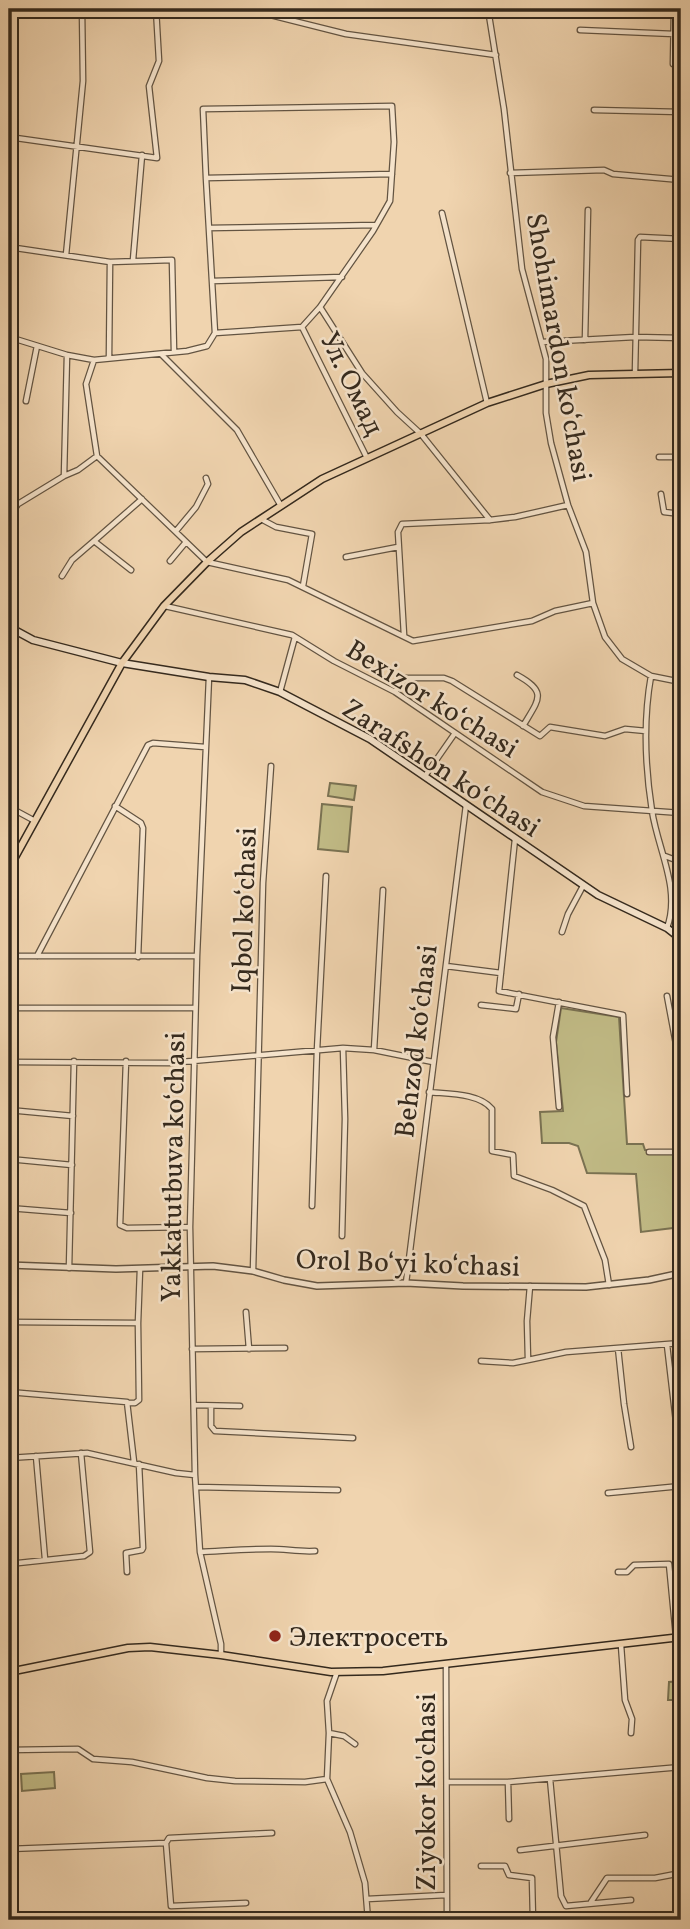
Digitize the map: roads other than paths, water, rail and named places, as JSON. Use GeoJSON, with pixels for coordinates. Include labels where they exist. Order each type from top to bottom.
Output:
{"type":"FeatureCollection","features":[{"type":"Feature","properties":{"kind":"main road"},"geometry":{"type":"LineString","coordinates":[[9,868],[122,663],[164,606],[241,532],[321,479],[487,403],[546,384],[589,375],[681,373]]}},
{"type":"Feature","properties":{"kind":"main road","name":"Zarafshon koʻchasi"},"geometry":{"type":"LineString","coordinates":[[9,627],[33,640],[122,663],[245,680],[280,692],[370,739],[583,886],[667,928],[681,939]]}},
{"type":"Feature","properties":{"kind":"main road"},"geometry":{"type":"LineString","coordinates":[[9,1672],[128,1648],[162,1648],[337,1672],[383,1671],[679,1637]]}},
{"type":"Feature","properties":{"kind":"street"},"geometry":{"type":"LineString","coordinates":[[66,255],[83,81],[82,9]]}},
{"type":"Feature","properties":{"kind":"street"},"geometry":{"type":"LineString","coordinates":[[9,137],[158,158],[149,86],[159,61],[156,9]]}},
{"type":"Feature","properties":{"kind":"street"},"geometry":{"type":"LineString","coordinates":[[246,9],[346,34],[496,55]]}},
{"type":"Feature","properties":{"kind":"street","name":"Shohimardon koʻchasi"},"geometry":{"type":"LineString","coordinates":[[488,9],[522,269],[546,359],[546,413],[551,443],[568,505],[586,552],[593,603],[601,628],[610,644],[630,665],[651,676],[681,682]]}},
{"type":"Feature","properties":{"kind":"street"},"geometry":{"type":"LineString","coordinates":[[673,64],[674,9]]}},
{"type":"Feature","properties":{"kind":"street"},"geometry":{"type":"LineString","coordinates":[[580,30],[674,34]]}},
{"type":"Feature","properties":{"kind":"street"},"geometry":{"type":"LineString","coordinates":[[9,337],[67,355],[94,359],[174,352],[207,345],[215,333],[202,109],[316,105],[393,106],[390,201],[377,225],[320,307],[302,327],[215,333]]}},
{"type":"Feature","properties":{"kind":"street"},"geometry":{"type":"LineString","coordinates":[[594,110],[681,112]]}},
{"type":"Feature","properties":{"kind":"street"},"geometry":{"type":"LineString","coordinates":[[133,260],[142,155]]}},
{"type":"Feature","properties":{"kind":"street"},"geometry":{"type":"LineString","coordinates":[[510,173],[604,170],[613,174],[681,180]]}},
{"type":"Feature","properties":{"kind":"street"},"geometry":{"type":"LineString","coordinates":[[206,178],[392,174]]}},
{"type":"Feature","properties":{"kind":"street"},"geometry":{"type":"LineString","coordinates":[[585,340],[588,210]]}},
{"type":"Feature","properties":{"kind":"street"},"geometry":{"type":"LineString","coordinates":[[442,213],[487,403]]}},
{"type":"Feature","properties":{"kind":"street"},"geometry":{"type":"LineString","coordinates":[[209,228],[377,225]]}},
{"type":"Feature","properties":{"kind":"street"},"geometry":{"type":"LineString","coordinates":[[635,373],[638,238],[681,239]]}},
{"type":"Feature","properties":{"kind":"street"},"geometry":{"type":"LineString","coordinates":[[9,247],[110,262],[172,260],[174,352]]}},
{"type":"Feature","properties":{"kind":"street"},"geometry":{"type":"LineString","coordinates":[[109,358],[110,262]]}},
{"type":"Feature","properties":{"kind":"street"},"geometry":{"type":"LineString","coordinates":[[212,281],[342,277]]}},
{"type":"Feature","properties":{"kind":"street"},"geometry":{"type":"LineString","coordinates":[[320,307],[362,373],[421,434],[490,520]]}},
{"type":"Feature","properties":{"kind":"street","name":"Ул. Омад"},"geometry":{"type":"LineString","coordinates":[[302,327],[367,458]]}},
{"type":"Feature","properties":{"kind":"street"},"geometry":{"type":"LineString","coordinates":[[542,342],[635,337],[681,338]]}},
{"type":"Feature","properties":{"kind":"street"},"geometry":{"type":"LineString","coordinates":[[26,401],[37,346]]}},
{"type":"Feature","properties":{"kind":"street"},"geometry":{"type":"LineString","coordinates":[[161,353],[237,430],[281,506]]}},
{"type":"Feature","properties":{"kind":"street"},"geometry":{"type":"LineString","coordinates":[[64,476],[67,355]]}},
{"type":"Feature","properties":{"kind":"street"},"geometry":{"type":"LineString","coordinates":[[94,359],[86,384],[97,456],[207,562],[288,580],[417,641],[532,621],[568,607],[593,603]]}},
{"type":"Feature","properties":{"kind":"street"},"geometry":{"type":"LineString","coordinates":[[9,517],[18,504],[97,456]]}},
{"type":"Feature","properties":{"kind":"street"},"geometry":{"type":"LineString","coordinates":[[659,457],[681,457]]}},
{"type":"Feature","properties":{"kind":"street"},"geometry":{"type":"LineString","coordinates":[[176,531],[196,507],[208,484],[206,478]]}},
{"type":"Feature","properties":{"kind":"street"},"geometry":{"type":"LineString","coordinates":[[661,494],[664,512],[681,514]]}},
{"type":"Feature","properties":{"kind":"street"},"geometry":{"type":"LineString","coordinates":[[62,576],[72,560],[142,499]]}},
{"type":"Feature","properties":{"kind":"street"},"geometry":{"type":"LineString","coordinates":[[404,635],[398,547],[398,528],[402,524],[490,520],[568,505]]}},
{"type":"Feature","properties":{"kind":"street"},"geometry":{"type":"LineString","coordinates":[[261,519],[276,527],[312,534],[303,586]]}},
{"type":"Feature","properties":{"kind":"street"},"geometry":{"type":"LineString","coordinates":[[94,541],[131,570]]}},
{"type":"Feature","properties":{"kind":"street"},"geometry":{"type":"LineString","coordinates":[[170,561],[186,542]]}},
{"type":"Feature","properties":{"kind":"street"},"geometry":{"type":"LineString","coordinates":[[346,557],[398,547]]}},
{"type":"Feature","properties":{"kind":"street","name":"Bexizor koʻchasi"},"geometry":{"type":"LineString","coordinates":[[164,606],[279,631],[295,637],[334,661],[395,692],[542,792],[584,806],[681,813]]}},
{"type":"Feature","properties":{"kind":"street"},"geometry":{"type":"LineString","coordinates":[[280,692],[295,637]]}},
{"type":"Feature","properties":{"kind":"street"},"geometry":{"type":"LineString","coordinates":[[517,674],[533,684],[538,694],[523,726]]}},
{"type":"Feature","properties":{"kind":"street"},"geometry":{"type":"LineString","coordinates":[[651,676],[645,756],[652,812],[664,855],[672,900],[667,928]]}},
{"type":"Feature","properties":{"kind":"street","name":"Yakkatutbuva koʻchasi"},"geometry":{"type":"LineString","coordinates":[[209,677],[195,1008],[190,1266],[195,1475],[200,1552],[221,1644],[220,1655]]}},
{"type":"Feature","properties":{"kind":"street"},"geometry":{"type":"LineString","coordinates":[[395,692],[406,678],[444,678],[540,736],[550,727],[605,736],[625,729],[646,731]]}},
{"type":"Feature","properties":{"kind":"street"},"geometry":{"type":"LineString","coordinates":[[425,776],[455,733]]}},
{"type":"Feature","properties":{"kind":"street"},"geometry":{"type":"LineString","coordinates":[[37,956],[150,743],[205,747]]}},
{"type":"Feature","properties":{"kind":"street","name":"Iqbol koʻchasi"},"geometry":{"type":"LineString","coordinates":[[253,1272],[263,883],[271,766]]}},
{"type":"Feature","properties":{"kind":"street","name":"Behzod koʻchasi"},"geometry":{"type":"LineString","coordinates":[[406,1283],[466,804]]}},
{"type":"Feature","properties":{"kind":"street"},"geometry":{"type":"LineString","coordinates":[[115,806],[141,823],[143,828],[138,957]]}},
{"type":"Feature","properties":{"kind":"street"},"geometry":{"type":"LineString","coordinates":[[9,807],[35,821]]}},
{"type":"Feature","properties":{"kind":"street"},"geometry":{"type":"LineString","coordinates":[[516,839],[499,991],[623,1015],[627,1094]]}},
{"type":"Feature","properties":{"kind":"street"},"geometry":{"type":"LineString","coordinates":[[664,855],[681,862]]}},
{"type":"Feature","properties":{"kind":"street"},"geometry":{"type":"LineString","coordinates":[[312,1206],[326,876]]}},
{"type":"Feature","properties":{"kind":"street"},"geometry":{"type":"LineString","coordinates":[[562,932],[583,886]]}},
{"type":"Feature","properties":{"kind":"street"},"geometry":{"type":"LineString","coordinates":[[374,1050],[383,890]]}},
{"type":"Feature","properties":{"kind":"street"},"geometry":{"type":"LineString","coordinates":[[9,956],[197,957]]}},
{"type":"Feature","properties":{"kind":"street"},"geometry":{"type":"LineString","coordinates":[[446,966],[501,973]]}},
{"type":"Feature","properties":{"kind":"street"},"geometry":{"type":"LineString","coordinates":[[481,1005],[516,1009],[519,994]]}},
{"type":"Feature","properties":{"kind":"street"},"geometry":{"type":"LineString","coordinates":[[667,996],[681,1071]]}},
{"type":"Feature","properties":{"kind":"street"},"geometry":{"type":"LineString","coordinates":[[559,1002],[553,1037],[559,1107]]}},
{"type":"Feature","properties":{"kind":"street"},"geometry":{"type":"LineString","coordinates":[[9,1008],[195,1008]]}},
{"type":"Feature","properties":{"kind":"street"},"geometry":{"type":"LineString","coordinates":[[342,1236],[345,1119],[343,1048]]}},
{"type":"Feature","properties":{"kind":"street"},"geometry":{"type":"LineString","coordinates":[[9,1062],[169,1063],[343,1048],[374,1050],[433,1062]]}},
{"type":"Feature","properties":{"kind":"street"},"geometry":{"type":"LineString","coordinates":[[69,1269],[74,1061]]}},
{"type":"Feature","properties":{"kind":"street"},"geometry":{"type":"LineString","coordinates":[[126,1061],[120,1224],[127,1228],[190,1227]]}},
{"type":"Feature","properties":{"kind":"street"},"geometry":{"type":"LineString","coordinates":[[429,1092],[466,1096],[489,1105],[492,1109],[492,1151],[513,1155],[514,1176],[552,1190],[584,1206],[605,1260],[609,1285]]}},
{"type":"Feature","properties":{"kind":"street"},"geometry":{"type":"LineString","coordinates":[[9,1111],[72,1116]]}},
{"type":"Feature","properties":{"kind":"street"},"geometry":{"type":"LineString","coordinates":[[649,1152],[681,1152]]}},
{"type":"Feature","properties":{"kind":"street"},"geometry":{"type":"LineString","coordinates":[[9,1159],[72,1165]]}},
{"type":"Feature","properties":{"kind":"street"},"geometry":{"type":"LineString","coordinates":[[9,1208],[71,1213]]}},
{"type":"Feature","properties":{"kind":"street","name":"Orol Boʻyi koʻchasi"},"geometry":{"type":"LineString","coordinates":[[9,1265],[69,1269],[190,1266],[253,1272],[317,1286],[406,1283],[609,1285],[681,1273]]}},
{"type":"Feature","properties":{"kind":"street"},"geometry":{"type":"LineString","coordinates":[[9,1392],[135,1404],[139,1400],[139,1269]]}},
{"type":"Feature","properties":{"kind":"street"},"geometry":{"type":"LineString","coordinates":[[528,1360],[530,1286]]}},
{"type":"Feature","properties":{"kind":"street"},"geometry":{"type":"LineString","coordinates":[[246,1312],[249,1349]]}},
{"type":"Feature","properties":{"kind":"street"},"geometry":{"type":"LineString","coordinates":[[9,1322],[138,1323]]}},
{"type":"Feature","properties":{"kind":"street"},"geometry":{"type":"LineString","coordinates":[[481,1361],[513,1363],[566,1352],[681,1343]]}},
{"type":"Feature","properties":{"kind":"street"},"geometry":{"type":"LineString","coordinates":[[667,1345],[680,1456]]}},
{"type":"Feature","properties":{"kind":"street"},"geometry":{"type":"LineString","coordinates":[[192,1349],[285,1348]]}},
{"type":"Feature","properties":{"kind":"street"},"geometry":{"type":"LineString","coordinates":[[618,1348],[631,1447]]}},
{"type":"Feature","properties":{"kind":"street"},"geometry":{"type":"LineString","coordinates":[[127,1402],[136,1463],[143,1548],[126,1553],[127,1572]]}},
{"type":"Feature","properties":{"kind":"street"},"geometry":{"type":"LineString","coordinates":[[194,1405],[240,1406]]}},
{"type":"Feature","properties":{"kind":"street"},"geometry":{"type":"LineString","coordinates":[[211,1406],[211,1426],[215,1431],[353,1438]]}},
{"type":"Feature","properties":{"kind":"street"},"geometry":{"type":"LineString","coordinates":[[9,1564],[84,1556],[90,1552],[81,1452]]}},
{"type":"Feature","properties":{"kind":"street"},"geometry":{"type":"LineString","coordinates":[[9,1458],[81,1452],[195,1475]]}},
{"type":"Feature","properties":{"kind":"street"},"geometry":{"type":"LineString","coordinates":[[36,1456],[45,1559]]}},
{"type":"Feature","properties":{"kind":"street"},"geometry":{"type":"LineString","coordinates":[[608,1493],[681,1486]]}},
{"type":"Feature","properties":{"kind":"street"},"geometry":{"type":"LineString","coordinates":[[196,1487],[338,1490]]}},
{"type":"Feature","properties":{"kind":"street"},"geometry":{"type":"LineString","coordinates":[[200,1552],[267,1549],[315,1551]]}},
{"type":"Feature","properties":{"kind":"street"},"geometry":{"type":"LineString","coordinates":[[618,1572],[627,1572],[634,1565],[669,1564],[679,1637]]}},
{"type":"Feature","properties":{"kind":"street"},"geometry":{"type":"LineString","coordinates":[[621,1644],[625,1700],[632,1719],[631,1733]]}},
{"type":"Feature","properties":{"kind":"street","name":"Ziyokor ko'chasi"},"geometry":{"type":"LineString","coordinates":[[446,1664],[448,1920]]}},
{"type":"Feature","properties":{"kind":"street"},"geometry":{"type":"LineString","coordinates":[[337,1672],[327,1701],[327,1779],[349,1832],[365,1883],[368,1920]]}},
{"type":"Feature","properties":{"kind":"street"},"geometry":{"type":"LineString","coordinates":[[329,1733],[342,1735],[355,1744]]}},
{"type":"Feature","properties":{"kind":"street"},"geometry":{"type":"LineString","coordinates":[[9,1750],[78,1749],[93,1759],[132,1762],[235,1782],[305,1782],[327,1779]]}},
{"type":"Feature","properties":{"kind":"street"},"geometry":{"type":"LineString","coordinates":[[447,1783],[508,1783],[681,1767]]}},
{"type":"Feature","properties":{"kind":"street"},"geometry":{"type":"LineString","coordinates":[[550,1779],[561,1896],[566,1906],[631,1900]]}},
{"type":"Feature","properties":{"kind":"street"},"geometry":{"type":"LineString","coordinates":[[508,1783],[509,1819]]}},
{"type":"Feature","properties":{"kind":"street"},"geometry":{"type":"LineString","coordinates":[[246,1903],[171,1906],[166,1843],[169,1838],[272,1833]]}},
{"type":"Feature","properties":{"kind":"street"},"geometry":{"type":"LineString","coordinates":[[520,1850],[645,1835]]}},
{"type":"Feature","properties":{"kind":"street"},"geometry":{"type":"LineString","coordinates":[[9,1849],[166,1843]]}},
{"type":"Feature","properties":{"kind":"street"},"geometry":{"type":"LineString","coordinates":[[481,1866],[505,1866],[509,1875],[532,1878],[533,1920]]}},
{"type":"Feature","properties":{"kind":"street"},"geometry":{"type":"LineString","coordinates":[[591,1902],[607,1878],[655,1878],[681,1874]]}},
{"type":"Feature","properties":{"kind":"street"},"geometry":{"type":"LineString","coordinates":[[11,1891],[11,1920]]}},
{"type":"Feature","properties":{"kind":"street"},"geometry":{"type":"LineString","coordinates":[[367,1899],[446,1895]]}},
{"type":"Feature","properties":{"kind":"street"},"geometry":{"type":"LineString","coordinates":[[678,1920],[681,1898]]}},
{"type":"Feature","properties":{"kind":"street"},"geometry":{"type":"LineString","coordinates":[[448,1920],[476,1920]]}},
{"type":"Feature","properties":{"kind":"place","name":"Электросеть"},"geometry":{"type":"Point","coordinates":[275,1636]}}]}
